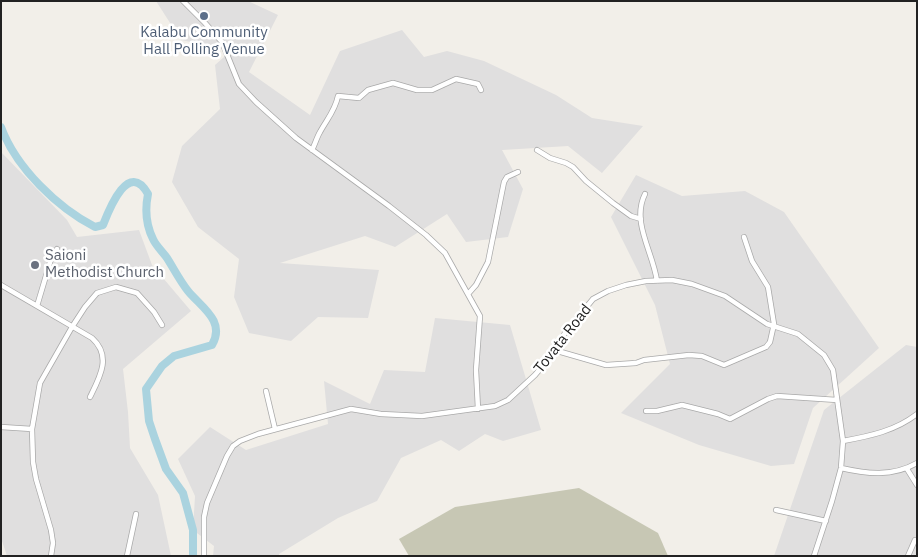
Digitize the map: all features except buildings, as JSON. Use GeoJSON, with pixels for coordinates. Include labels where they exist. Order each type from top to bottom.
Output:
{"type":"FeatureCollection","features":[{"type":"Feature","properties":{"kind":"street"},"geometry":{"type":"LineString","coordinates":[[183,1],[206,23],[222,42],[239,84],[256,102],[296,138],[364,187],[426,236],[444,253],[480,316],[476,370],[478,409]]}},
{"type":"Feature","properties":{"kind":"street"},"geometry":{"type":"LineString","coordinates":[[312,150],[320,132],[336,106],[338,96],[359,98],[368,90],[393,83],[417,90],[432,90],[456,79],[478,84],[481,90]]}},
{"type":"Feature","properties":{"kind":"street"},"geometry":{"type":"LineString","coordinates":[[537,150],[550,158],[570,165],[586,181],[630,216],[641,219]]}},
{"type":"Feature","properties":{"kind":"street"},"geometry":{"type":"LineString","coordinates":[[468,294],[476,285],[486,267],[504,182],[507,177],[518,172]]}},
{"type":"Feature","properties":{"kind":"street"},"geometry":{"type":"LineString","coordinates":[[645,194],[640,207],[641,219],[657,281]]}},
{"type":"Feature","properties":{"kind":"street"},"geometry":{"type":"LineString","coordinates":[[554,350],[606,365],[702,356],[726,365],[766,347],[770,342],[773,326],[768,287],[752,262],[744,237]]}},
{"type":"Feature","properties":{"kind":"street"},"geometry":{"type":"LineString","coordinates":[[37,306],[51,259],[57,249]]}},
{"type":"Feature","properties":{"kind":"street","name":"Tovata Road"},"geometry":{"type":"LineString","coordinates":[[204,556],[204,517],[207,503],[227,456],[233,446],[240,441],[275,429],[351,409],[381,414],[422,416],[495,406],[508,400],[535,375],[565,333],[593,299],[608,291],[626,285],[646,281],[672,280],[692,284],[725,296],[767,324],[798,334],[824,355],[833,370],[843,441],[841,468],[814,556]]}},
{"type":"Feature","properties":{"kind":"street"},"geometry":{"type":"LineString","coordinates":[[1,285],[97,342],[103,355],[102,371],[90,396]]}},
{"type":"Feature","properties":{"kind":"street"},"geometry":{"type":"LineString","coordinates":[[52,556],[51,530],[33,462],[32,429],[40,383],[72,327],[94,295],[116,287],[137,293],[154,312],[162,326]]}},
{"type":"Feature","properties":{"kind":"street"},"geometry":{"type":"LineString","coordinates":[[266,392],[275,429]]}},
{"type":"Feature","properties":{"kind":"street"},"geometry":{"type":"LineString","coordinates":[[646,412],[682,405],[730,419],[777,396],[837,400]]}},
{"type":"Feature","properties":{"kind":"street"},"geometry":{"type":"LineString","coordinates":[[843,441],[881,433],[900,425],[917,414]]}},
{"type":"Feature","properties":{"kind":"street"},"geometry":{"type":"LineString","coordinates":[[1,427],[32,429]]}},
{"type":"Feature","properties":{"kind":"street"},"geometry":{"type":"LineString","coordinates":[[841,468],[883,474],[917,464]]}},
{"type":"Feature","properties":{"kind":"street"},"geometry":{"type":"LineString","coordinates":[[907,468],[917,485]]}},
{"type":"Feature","properties":{"kind":"street"},"geometry":{"type":"LineString","coordinates":[[776,510],[826,521]]}},
{"type":"Feature","properties":{"kind":"street"},"geometry":{"type":"LineString","coordinates":[[127,556],[136,514]]}},
{"type":"Feature","properties":{"kind":"street"},"geometry":{"type":"LineString","coordinates":[[908,556],[915,540],[917,540]]}},
{"type":"Feature","properties":{"kind":"shaded area"},"geometry":{"type":"Polygon","coordinates":[[[156,1],[248,1],[278,15],[249,72],[310,115],[340,51],[402,30],[424,57],[447,51],[484,61],[556,95],[592,118],[643,126],[602,173],[568,146],[502,150],[523,189],[508,237],[466,242],[447,214],[395,247],[365,236],[280,263],[379,270],[368,318],[318,317],[291,341],[249,333],[234,297],[239,259],[198,227],[172,182],[182,146],[220,109],[215,65],[232,50],[181,40],[156,1]]]}},
{"type":"Feature","properties":{"kind":"shaded area"},"geometry":{"type":"Polygon","coordinates":[[[1,152],[67,220],[77,237],[139,230],[152,265],[191,311],[123,369],[130,448],[158,495],[171,556],[7,556],[1,538],[1,152]]]}},
{"type":"Feature","properties":{"kind":"shaded area"},"geometry":{"type":"Polygon","coordinates":[[[636,175],[682,196],[745,191],[784,212],[879,348],[813,408],[794,464],[771,466],[699,445],[621,413],[670,364],[655,305],[611,217],[636,175]]]}},
{"type":"Feature","properties":{"kind":"shaded area"},"geometry":{"type":"Polygon","coordinates":[[[435,318],[510,325],[541,430],[503,441],[485,434],[459,451],[441,440],[401,458],[377,501],[338,518],[279,554],[279,556],[213,556],[214,546],[193,530],[195,496],[178,459],[210,427],[246,450],[328,424],[324,381],[370,404],[384,370],[425,372],[435,318]]]}},
{"type":"Feature","properties":{"kind":"shaded area"},"geometry":{"type":"Polygon","coordinates":[[[906,345],[917,347],[917,556],[774,556],[824,410],[906,345]]]}},
{"type":"Feature","properties":{"kind":"shaded area"},"geometry":{"type":"Polygon","coordinates":[[[579,488],[658,533],[668,556],[409,556],[399,539],[455,507],[579,488]]]}},
{"type":"Feature","properties":{"kind":"waterway"},"geometry":{"type":"LineString","coordinates":[[1,127],[17,157],[40,185],[67,209],[95,227],[103,225],[115,198],[127,184],[134,182],[141,185],[148,194],[147,217],[154,242],[167,258],[185,287],[214,322],[216,336],[212,345],[174,356],[162,366],[146,389],[149,421],[155,439],[166,469],[183,493],[193,530],[193,556]]}},
{"type":"Feature","properties":{"kind":"place","name":"Kalabu Community Hall Polling Venue"},"geometry":{"type":"Point","coordinates":[204,16]}},
{"type":"Feature","properties":{"kind":"place","name":"Saioni Methodist Church"},"geometry":{"type":"Point","coordinates":[35,265]}}]}
